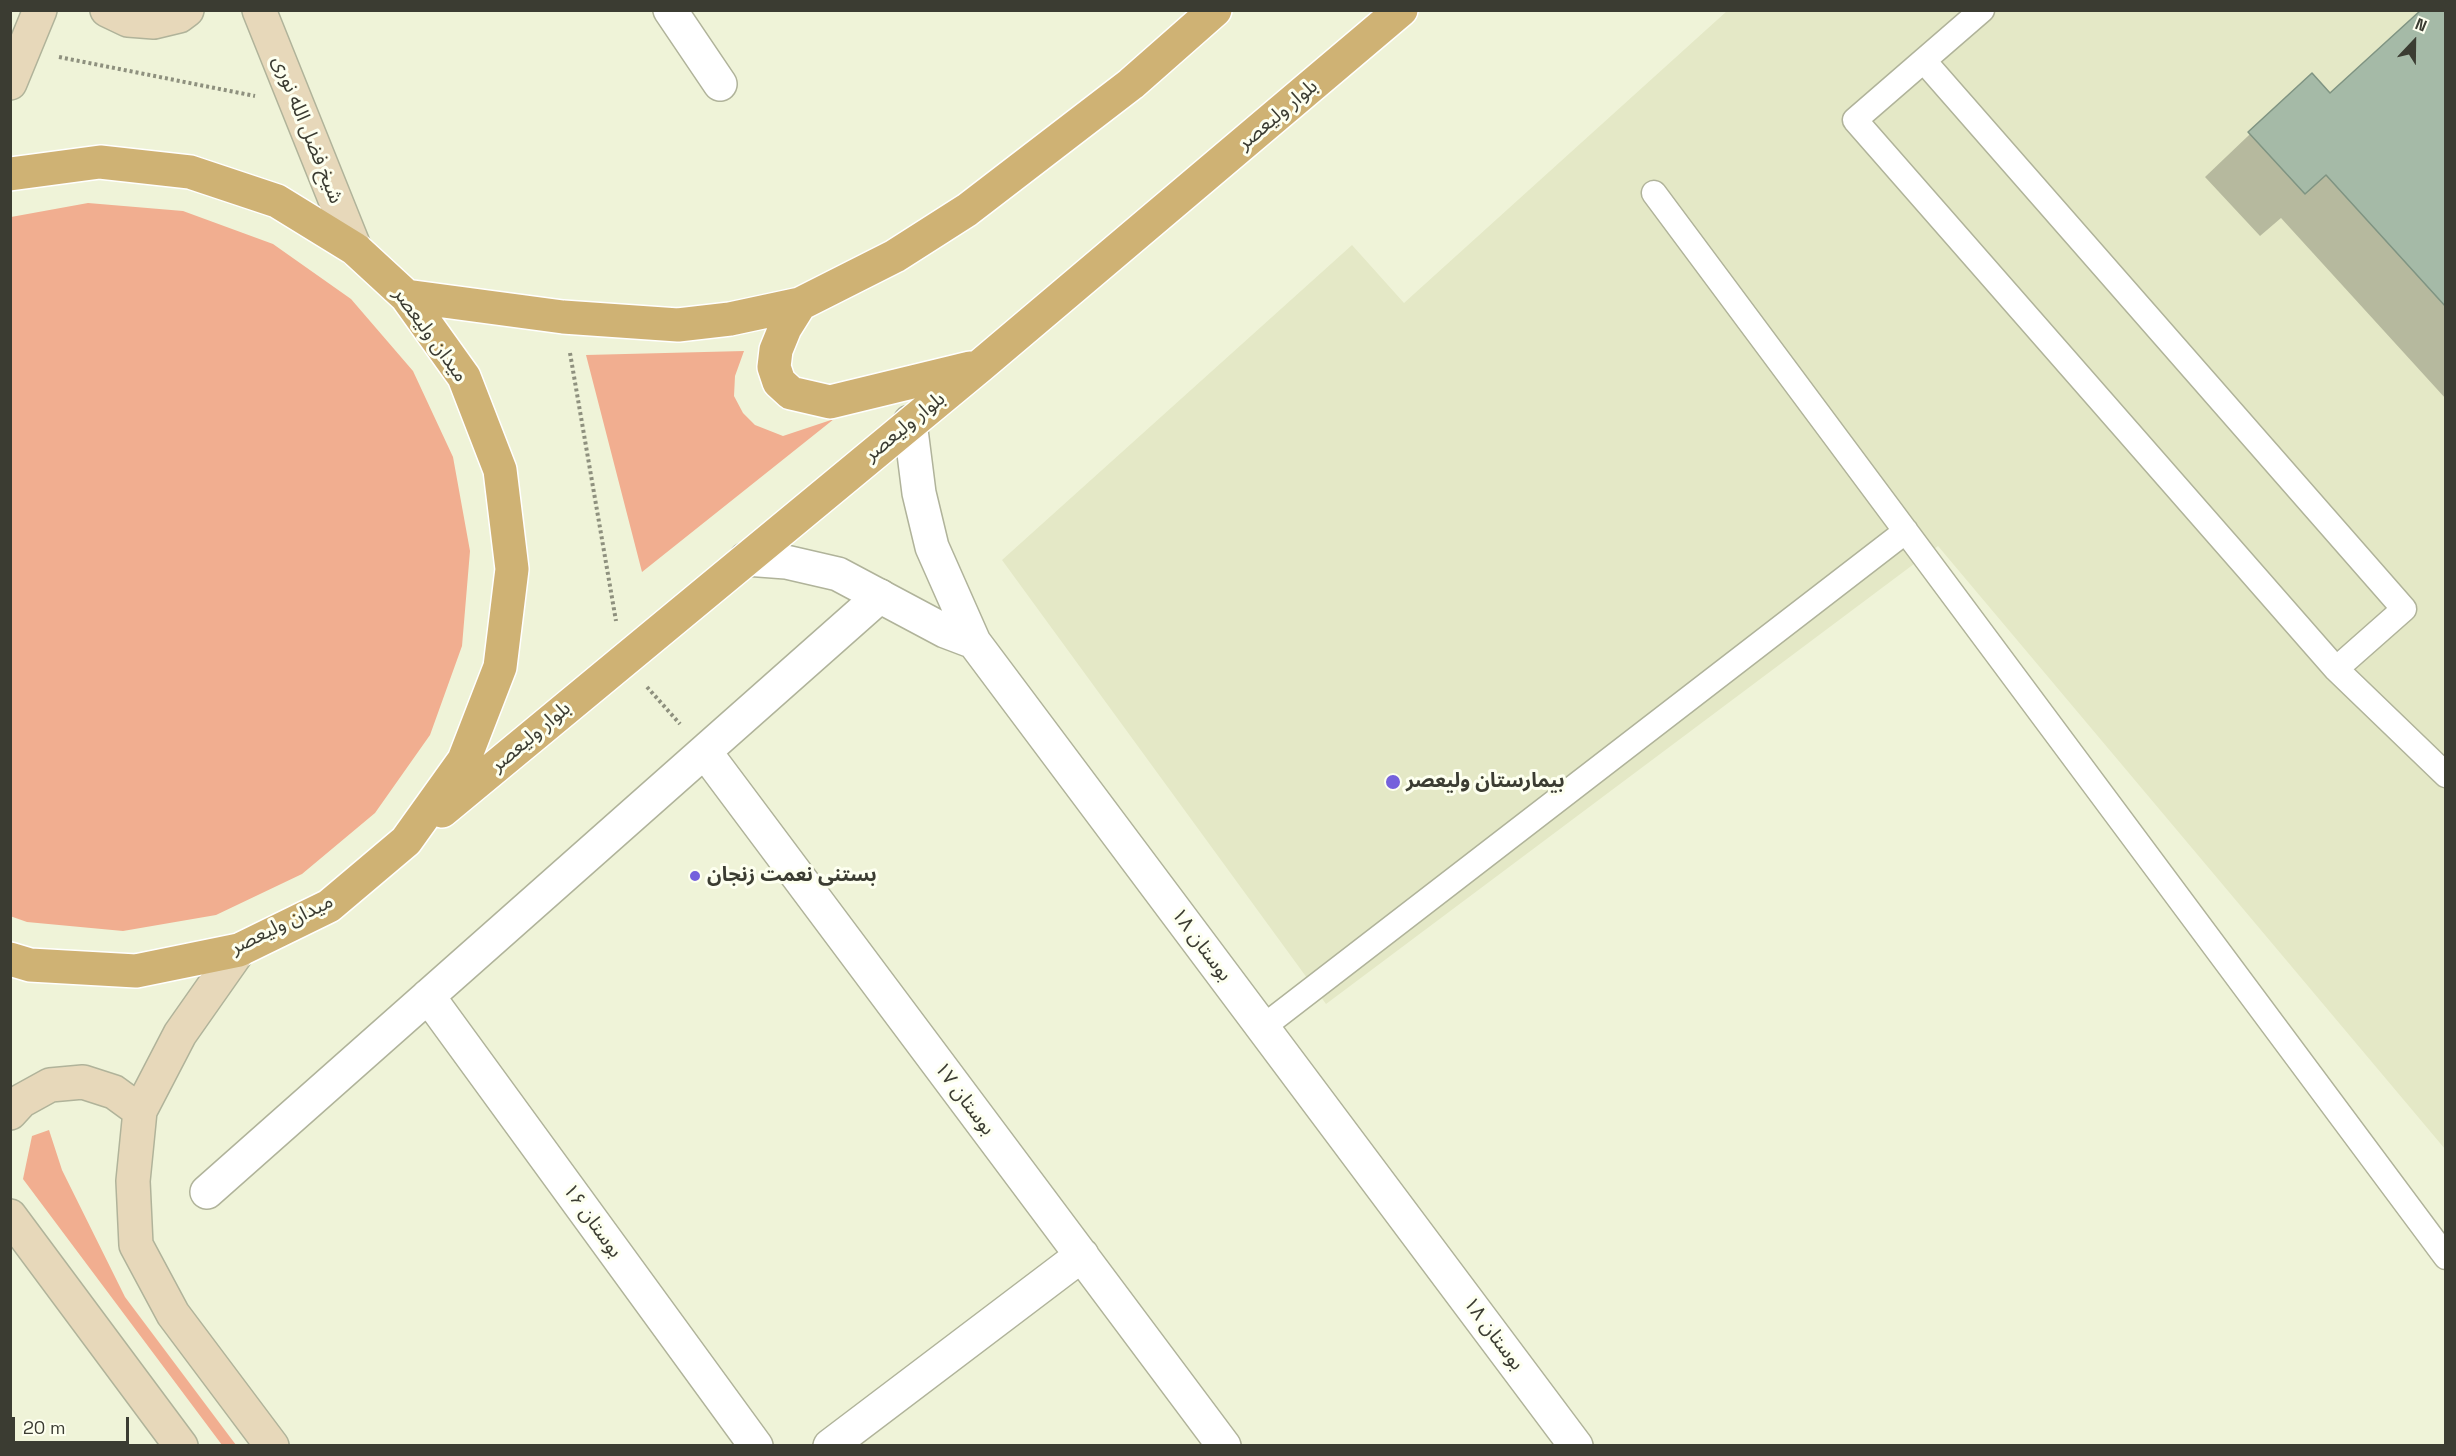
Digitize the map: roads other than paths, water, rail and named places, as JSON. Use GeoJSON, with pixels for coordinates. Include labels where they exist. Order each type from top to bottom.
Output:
{"type":"FeatureCollection","features":[{"type":"Feature","properties":{"kind":"main road"},"geometry":{"type":"LineString","coordinates":[[10,82],[40,10]]}},
{"type":"Feature","properties":{"kind":"main road"},"geometry":{"type":"LineString","coordinates":[[107,10],[128,20],[154,22],[179,16],[188,10]]}},
{"type":"Feature","properties":{"kind":"main road","name":"شیخ فضل الله نوری"},"geometry":{"type":"LineString","coordinates":[[259,10],[355,249]]}},
{"type":"Feature","properties":{"kind":"main road"},"geometry":{"type":"LineString","coordinates":[[406,296],[563,317],[678,325],[730,319],[800,304],[896,256],[967,210],[1131,84],[1215,10]]}},
{"type":"Feature","properties":{"kind":"main road","name":"بلوار ولیعصر"},"geometry":{"type":"LineString","coordinates":[[406,841],[980,366],[1401,10]]}},
{"type":"Feature","properties":{"kind":"main road","name":"میدان ولیعصر"},"geometry":{"type":"LineString","coordinates":[[10,174],[100,162],[190,172],[277,201],[355,249],[406,296],[464,377],[500,470],[512,569],[500,667],[464,760],[406,841],[329,906],[239,950],[136,971],[30,965],[10,959]]}},
{"type":"Feature","properties":{"kind":"main road"},"geometry":{"type":"LineString","coordinates":[[800,304],[785,328],[774,367],[779,382],[791,393],[830,402],[980,366]]}},
{"type":"Feature","properties":{"kind":"main road"},"geometry":{"type":"LineString","coordinates":[[239,950],[180,1034],[140,1111],[134,1181],[136,1245],[173,1314],[272,1446]]}},
{"type":"Feature","properties":{"kind":"main road"},"geometry":{"type":"LineString","coordinates":[[10,1113],[21,1101],[50,1085],[83,1082],[114,1092],[140,1111]]}},
{"type":"Feature","properties":{"kind":"main road"},"geometry":{"type":"LineString","coordinates":[[10,1216],[182,1446]]}},
{"type":"Feature","properties":{"kind":"street"},"geometry":{"type":"LineString","coordinates":[[670,10],[720,84]]}},
{"type":"Feature","properties":{"kind":"street","name":"بوستان ۱۸"},"geometry":{"type":"LineString","coordinates":[[910,422],[919,493],[932,547],[974,642],[1576,1446]]}},
{"type":"Feature","properties":{"kind":"street"},"geometry":{"type":"LineString","coordinates":[[746,559],[786,562],[838,573],[945,631],[974,642]]}},
{"type":"Feature","properties":{"kind":"street"},"geometry":{"type":"LineString","coordinates":[[207,1192],[880,596]]}},
{"type":"Feature","properties":{"kind":"street","name":"بوستان ۱۷"},"geometry":{"type":"LineString","coordinates":[[705,752],[1224,1446]]}},
{"type":"Feature","properties":{"kind":"street","name":"بوستان ۱۶"},"geometry":{"type":"LineString","coordinates":[[428,996],[756,1446]]}},
{"type":"Feature","properties":{"kind":"street"},"geometry":{"type":"LineString","coordinates":[[830,1446],[1082,1255]]}},
{"type":"Feature","properties":{"kind":"lane"},"geometry":{"type":"LineString","coordinates":[[1982,10],[1855,120],[2336,669],[2445,775]]}},
{"type":"Feature","properties":{"kind":"lane"},"geometry":{"type":"LineString","coordinates":[[1924,61],[2404,609],[2336,669]]}},
{"type":"Feature","properties":{"kind":"lane"},"geometry":{"type":"LineString","coordinates":[[1654,193],[2445,1257]]}},
{"type":"Feature","properties":{"kind":"lane"},"geometry":{"type":"LineString","coordinates":[[1263,1027],[1906,531]]}},
{"type":"Feature","properties":{"kind":"place","name":"بیمارستان ولیعصر"},"geometry":{"type":"Point","coordinates":[1393,782]}},
{"type":"Feature","properties":{"kind":"place","name":"بستنی نعمت زنجان"},"geometry":{"type":"Point","coordinates":[695,876]}}]}
